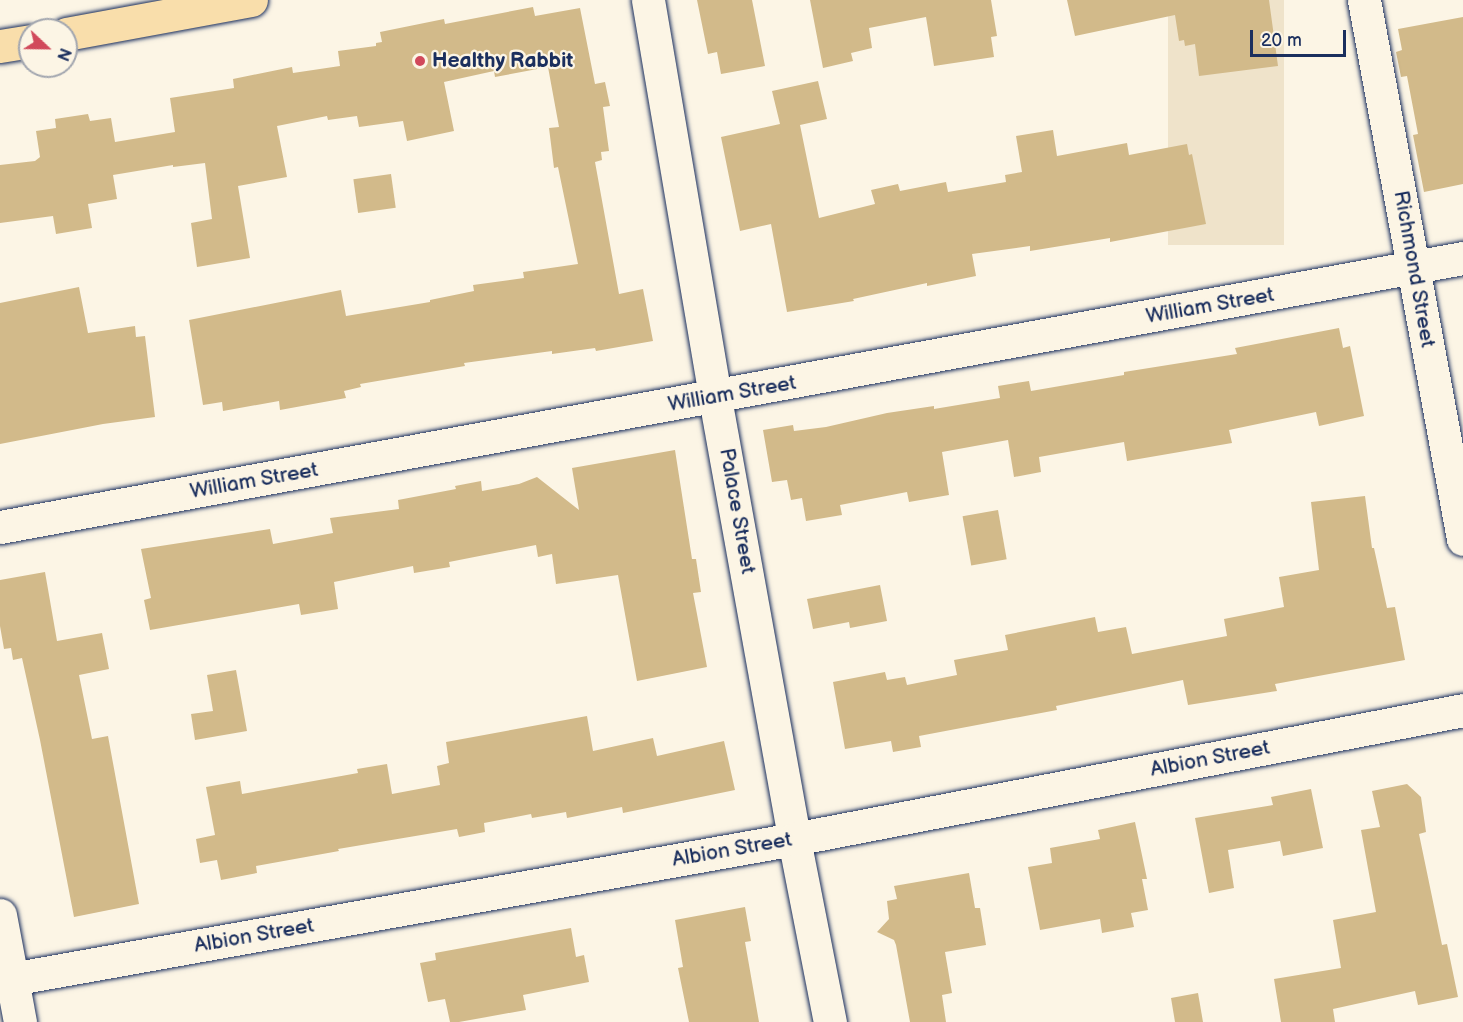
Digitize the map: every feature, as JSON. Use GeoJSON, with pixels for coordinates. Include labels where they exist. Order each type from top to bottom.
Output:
{"type":"FeatureCollection","features":[{"type":"Feature","properties":{"kind":"main road"},"geometry":{"type":"LineString","coordinates":[[78,32],[250,0]]}},
{"type":"Feature","properties":{"kind":"main road"},"geometry":{"type":"LineString","coordinates":[[0,46],[18,43]]}},
{"type":"Feature","properties":{"kind":"street","name":"Palace Street"},"geometry":{"type":"LineString","coordinates":[[648,0],[715,398],[794,839],[830,1022]]}},
{"type":"Feature","properties":{"kind":"street","name":"Richmond Street"},"geometry":{"type":"LineString","coordinates":[[1364,0],[1463,539]]}},
{"type":"Feature","properties":{"kind":"street","name":"William Street"},"geometry":{"type":"LineString","coordinates":[[0,527],[715,398],[1463,258]]}},
{"type":"Feature","properties":{"kind":"street","name":"Albion Street"},"geometry":{"type":"LineString","coordinates":[[6,980],[794,839],[1463,710]]}},
{"type":"Feature","properties":{"kind":"street"},"geometry":{"type":"LineString","coordinates":[[0,915],[6,980],[20,1022]]}},
{"type":"Feature","properties":{"kind":"shaded area"},"geometry":{"type":"Polygon","coordinates":[[[1168,0],[1284,0],[1284,245],[1168,245],[1168,0]]]}},
{"type":"Feature","properties":{"kind":"building"},"geometry":{"type":"Polygon","coordinates":[[[697,0],[752,0],[765,66],[721,74],[717,52],[708,54],[697,0]]]}},
{"type":"Feature","properties":{"kind":"building"},"geometry":{"type":"Polygon","coordinates":[[[810,0],[991,0],[997,36],[991,37],[994,57],[934,66],[926,17],[869,28],[872,48],[851,53],[853,61],[823,68],[810,0]]]}},
{"type":"Feature","properties":{"kind":"building"},"geometry":{"type":"Polygon","coordinates":[[[1067,0],[1269,0],[1278,66],[1199,76],[1195,44],[1185,46],[1184,40],[1179,41],[1175,15],[1075,36],[1067,0]]]}},
{"type":"Feature","properties":{"kind":"building"},"geometry":{"type":"Polygon","coordinates":[[[533,7],[535,16],[580,8],[595,84],[605,82],[610,106],[603,107],[609,151],[601,152],[602,160],[595,162],[619,294],[643,289],[653,341],[596,351],[595,348],[552,354],[552,351],[464,363],[465,366],[360,384],[361,387],[344,391],[346,398],[280,410],[279,401],[223,411],[222,402],[203,405],[189,320],[341,290],[346,316],[430,302],[430,300],[474,291],[473,285],[524,278],[523,272],[578,264],[558,167],[554,168],[549,128],[559,127],[548,67],[495,77],[494,71],[444,82],[454,131],[407,141],[403,121],[359,127],[357,116],[328,120],[327,116],[277,126],[287,177],[238,186],[250,258],[197,267],[191,223],[212,219],[205,163],[173,167],[173,165],[113,175],[117,199],[88,204],[92,228],[56,234],[53,216],[0,223],[0,165],[35,161],[40,157],[36,131],[56,128],[55,119],[88,114],[90,121],[111,118],[115,142],[175,132],[170,98],[234,88],[233,79],[292,67],[293,73],[340,66],[338,51],[376,46],[376,43],[382,42],[380,32],[444,19],[445,24],[533,7]]]}},
{"type":"Feature","properties":{"kind":"building"},"geometry":{"type":"Polygon","coordinates":[[[1463,17],[1463,184],[1424,192],[1413,135],[1418,134],[1407,76],[1401,77],[1396,52],[1402,50],[1398,29],[1463,17]]]}},
{"type":"Feature","properties":{"kind":"building"},"geometry":{"type":"Polygon","coordinates":[[[818,81],[827,119],[800,125],[819,218],[875,204],[871,190],[898,184],[900,191],[946,182],[948,192],[1006,182],[1005,175],[1022,172],[1016,136],[1053,130],[1057,156],[1127,143],[1129,155],[1187,144],[1189,155],[1192,154],[1206,224],[1110,242],[1110,238],[1030,251],[1030,246],[972,254],[976,276],[927,286],[927,283],[853,299],[854,301],[787,312],[771,224],[740,231],[721,137],[780,124],[772,91],[818,81]]]}},
{"type":"Feature","properties":{"kind":"building"},"geometry":{"type":"Polygon","coordinates":[[[391,174],[396,208],[358,213],[353,179],[391,174]]]}},
{"type":"Feature","properties":{"kind":"building"},"geometry":{"type":"Polygon","coordinates":[[[79,287],[88,333],[135,326],[136,337],[145,336],[155,417],[103,424],[0,444],[0,303],[79,287]]]}},
{"type":"Feature","properties":{"kind":"building"},"geometry":{"type":"Polygon","coordinates":[[[1339,328],[1343,348],[1350,346],[1364,416],[1319,426],[1316,412],[1229,430],[1232,443],[1127,461],[1124,442],[1039,457],[1041,472],[1014,477],[1008,440],[942,452],[949,495],[909,502],[907,492],[840,505],[842,515],[806,521],[802,498],[791,500],[787,480],[772,482],[763,430],[793,425],[794,431],[826,427],[887,413],[934,406],[934,409],[1000,398],[998,386],[1029,381],[1031,391],[1124,375],[1124,372],[1237,354],[1235,348],[1339,328]]]}},
{"type":"Feature","properties":{"kind":"building"},"geometry":{"type":"Polygon","coordinates":[[[675,450],[692,559],[696,559],[701,592],[693,593],[707,667],[637,681],[618,575],[556,584],[552,554],[538,557],[536,545],[449,562],[450,567],[414,573],[413,566],[334,582],[338,609],[301,615],[299,604],[150,630],[144,600],[151,598],[141,549],[270,529],[273,544],[333,533],[330,518],[399,509],[398,500],[456,489],[455,486],[481,481],[482,491],[519,484],[537,477],[579,510],[572,468],[675,450]]]}},
{"type":"Feature","properties":{"kind":"building"},"geometry":{"type":"Polygon","coordinates":[[[1365,496],[1372,548],[1374,548],[1387,608],[1395,607],[1405,660],[1275,684],[1277,691],[1188,705],[1183,680],[1056,706],[1057,710],[919,736],[921,747],[893,752],[891,741],[845,749],[833,682],[885,672],[887,680],[905,677],[907,685],[957,675],[954,660],[1008,650],[1005,635],[1095,617],[1098,632],[1126,627],[1132,654],[1227,636],[1224,619],[1284,607],[1279,577],[1319,570],[1311,502],[1365,496]]]}},
{"type":"Feature","properties":{"kind":"building"},"geometry":{"type":"Polygon","coordinates":[[[998,510],[1007,559],[971,565],[963,516],[998,510]]]}},
{"type":"Feature","properties":{"kind":"building"},"geometry":{"type":"Polygon","coordinates":[[[45,572],[57,641],[102,633],[109,669],[79,675],[92,739],[108,736],[139,904],[74,917],[22,658],[13,660],[11,648],[4,649],[0,626],[0,580],[45,572]]]}},
{"type":"Feature","properties":{"kind":"building"},"geometry":{"type":"Polygon","coordinates":[[[880,585],[887,621],[850,628],[849,622],[813,629],[807,599],[880,585]]]}},
{"type":"Feature","properties":{"kind":"building"},"geometry":{"type":"Polygon","coordinates":[[[236,670],[247,731],[195,740],[191,714],[213,711],[207,675],[236,670]]]}},
{"type":"Feature","properties":{"kind":"building"},"geometry":{"type":"Polygon","coordinates":[[[587,716],[593,751],[653,738],[657,756],[724,741],[735,790],[623,813],[622,807],[567,818],[566,812],[532,818],[531,814],[484,823],[485,832],[459,837],[457,829],[338,849],[339,851],[256,866],[257,873],[221,880],[217,860],[200,863],[196,839],[215,835],[206,787],[240,781],[242,794],[358,773],[357,769],[387,764],[392,794],[440,785],[437,766],[449,763],[446,742],[587,716]]]}},
{"type":"Feature","properties":{"kind":"building"},"geometry":{"type":"Polygon","coordinates":[[[1407,784],[1421,797],[1426,832],[1419,834],[1442,945],[1447,944],[1458,997],[1418,1005],[1415,991],[1333,1009],[1335,1022],[1281,1022],[1274,979],[1341,968],[1333,920],[1376,912],[1361,830],[1380,827],[1372,791],[1407,784]]]}},
{"type":"Feature","properties":{"kind":"building"},"geometry":{"type":"Polygon","coordinates":[[[1311,789],[1323,848],[1283,856],[1280,841],[1228,850],[1234,888],[1209,893],[1195,818],[1273,805],[1271,797],[1311,789]]]}},
{"type":"Feature","properties":{"kind":"building"},"geometry":{"type":"Polygon","coordinates":[[[1135,822],[1147,879],[1142,879],[1148,910],[1131,913],[1134,927],[1102,933],[1100,919],[1040,930],[1028,867],[1052,863],[1050,848],[1100,839],[1098,830],[1135,822]]]}},
{"type":"Feature","properties":{"kind":"building"},"geometry":{"type":"Polygon","coordinates":[[[969,873],[975,908],[980,908],[986,945],[945,952],[952,993],[942,995],[946,1022],[910,1022],[896,945],[894,940],[877,932],[889,919],[887,901],[897,899],[894,886],[969,873]]]}},
{"type":"Feature","properties":{"kind":"building"},"geometry":{"type":"Polygon","coordinates":[[[745,907],[751,941],[745,942],[759,1022],[689,1022],[678,968],[683,967],[675,920],[745,907]]]}},
{"type":"Feature","properties":{"kind":"building"},"geometry":{"type":"Polygon","coordinates":[[[571,928],[576,957],[584,955],[589,982],[523,995],[526,1010],[459,1022],[450,1022],[445,999],[428,1002],[420,963],[436,960],[435,953],[571,928]]]}},
{"type":"Feature","properties":{"kind":"building"},"geometry":{"type":"Polygon","coordinates":[[[1198,993],[1203,1022],[1175,1022],[1171,998],[1198,993]]]}},
{"type":"Feature","properties":{"kind":"place","name":"Healthy Rabbit"},"geometry":{"type":"Point","coordinates":[420,61]}}]}
